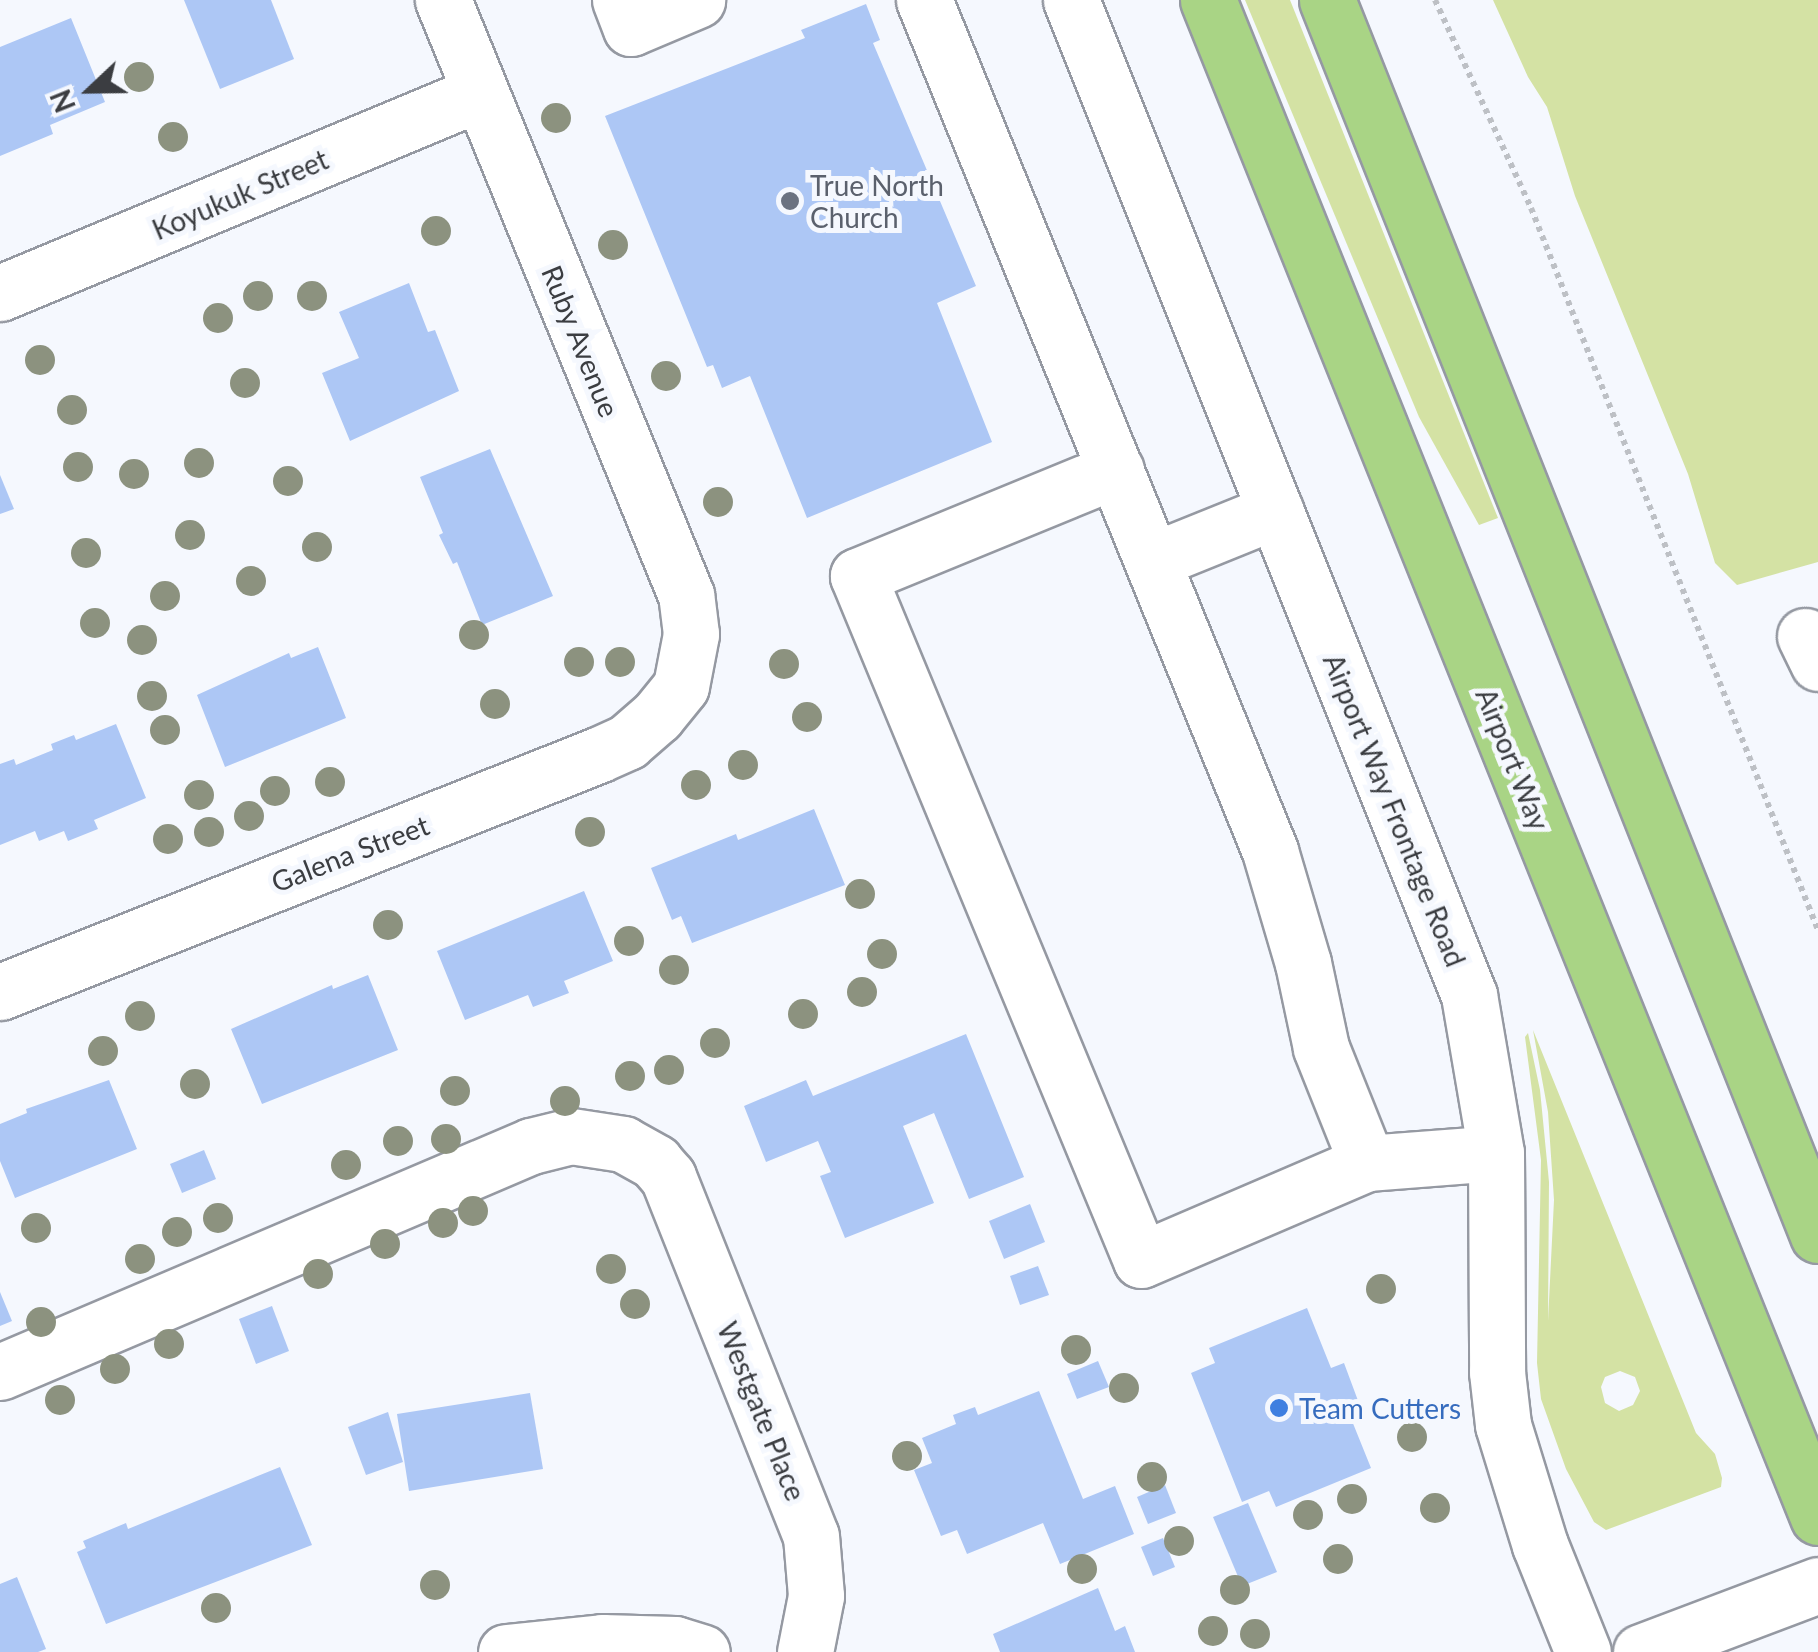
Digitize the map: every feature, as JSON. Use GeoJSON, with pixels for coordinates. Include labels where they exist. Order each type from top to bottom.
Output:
{"type":"FeatureCollection","features":[{"type":"Feature","properties":{"kind":"main road","name":"Airport Way"},"geometry":{"type":"LineString","coordinates":[[1208,0],[1818,1517]]}},
{"type":"Feature","properties":{"kind":"main road"},"geometry":{"type":"LineString","coordinates":[[1327,0],[1818,1235]]}},
{"type":"Feature","properties":{"kind":"street","name":"Ruby Avenue"},"geometry":{"type":"LineString","coordinates":[[443,0],[686,595],[691,634],[681,686]]}},
{"type":"Feature","properties":{"kind":"street"},"geometry":{"type":"LineString","coordinates":[[620,0],[631,28],[697,0]]}},
{"type":"Feature","properties":{"kind":"street"},"geometry":{"type":"LineString","coordinates":[[924,0],[1270,851],[1303,963],[1320,1048],[1367,1163]]}},
{"type":"Feature","properties":{"kind":"street","name":"Airport Way Frontage Road"},"geometry":{"type":"LineString","coordinates":[[1071,0],[1470,994],[1496,1153],[1498,1372],[1503,1425],[1540,1546],[1583,1652]]}},
{"type":"Feature","properties":{"kind":"street","name":"Koyukuk Street"},"geometry":{"type":"LineString","coordinates":[[0,293],[480,93]]}},
{"type":"Feature","properties":{"kind":"street"},"geometry":{"type":"LineString","coordinates":[[1116,470],[858,576],[1141,1260],[1367,1163],[1496,1153]]}},
{"type":"Feature","properties":{"kind":"street"},"geometry":{"type":"LineString","coordinates":[[1154,560],[1275,510]]}},
{"type":"Feature","properties":{"kind":"street","name":"Galena Street"},"geometry":{"type":"LineString","coordinates":[[0,992],[627,742],[657,716],[681,686]]}},
{"type":"Feature","properties":{"kind":"street","name":"Westgate Place"},"geometry":{"type":"LineString","coordinates":[[0,1372],[531,1146],[572,1136],[614,1141],[656,1162],[668,1178],[811,1536],[816,1596],[805,1652]]}},
{"type":"Feature","properties":{"kind":"street"},"geometry":{"type":"LineString","coordinates":[[1642,1652],[1818,1585]]}},
{"type":"Feature","properties":{"kind":"street"},"geometry":{"type":"LineString","coordinates":[[506,1652],[602,1642],[675,1644],[702,1652]]}},
{"type":"Feature","properties":{"kind":"path"},"geometry":{"type":"LineString","coordinates":[[1435,0],[1532,208],[1818,930]]}},
{"type":"Feature","properties":{"kind":"green space"},"geometry":{"type":"Polygon","coordinates":[[[1245,0],[1290,0],[1498,518],[1479,525],[1419,417],[1245,0]]]}},
{"type":"Feature","properties":{"kind":"green space"},"geometry":{"type":"Polygon","coordinates":[[[1493,0],[1818,0],[1818,562],[1737,585],[1715,563],[1688,474],[1575,196],[1547,107],[1528,77],[1493,0]]]}},
{"type":"Feature","properties":{"kind":"green space"},"geometry":{"type":"Polygon","coordinates":[[[1533,1030],[1696,1433],[1715,1454],[1722,1478],[1721,1487],[1606,1530],[1594,1522],[1566,1469],[1541,1399],[1537,1363],[1541,1160],[1525,1037],[1528,1033],[1540,1090],[1549,1182],[1548,1321],[1554,1200],[1548,1112],[1533,1030]],[[1620,1371],[1605,1377],[1601,1387],[1605,1403],[1619,1411],[1633,1405],[1640,1391],[1635,1377],[1620,1371]]]}},
{"type":"Feature","properties":{"kind":"building"},"geometry":{"type":"Polygon","coordinates":[[[184,0],[271,0],[294,59],[220,89],[184,0]]]}},
{"type":"Feature","properties":{"kind":"building","name":"True North Church"},"geometry":{"type":"Polygon","coordinates":[[[866,4],[880,40],[873,43],[976,286],[937,303],[992,442],[807,518],[750,376],[722,388],[713,365],[707,367],[605,116],[805,38],[801,30],[866,4]]]}},
{"type":"Feature","properties":{"kind":"building"},"geometry":{"type":"Polygon","coordinates":[[[71,18],[105,102],[50,125],[53,134],[0,156],[0,47],[71,18]]]}},
{"type":"Feature","properties":{"kind":"building"},"geometry":{"type":"Polygon","coordinates":[[[409,283],[428,332],[435,330],[459,391],[350,441],[322,373],[359,358],[339,312],[409,283]]]}},
{"type":"Feature","properties":{"kind":"building"},"geometry":{"type":"Polygon","coordinates":[[[490,449],[553,596],[482,625],[457,562],[453,564],[439,535],[443,533],[420,477],[490,449]]]}},
{"type":"Feature","properties":{"kind":"building"},"geometry":{"type":"Polygon","coordinates":[[[0,475],[14,509],[0,514],[0,475]]]}},
{"type":"Feature","properties":{"kind":"building"},"geometry":{"type":"Polygon","coordinates":[[[318,647],[346,718],[225,767],[197,695],[289,653],[291,658],[318,647]]]}},
{"type":"Feature","properties":{"kind":"building"},"geometry":{"type":"Polygon","coordinates":[[[116,724],[146,798],[94,820],[98,829],[68,841],[64,831],[39,841],[35,831],[0,845],[0,764],[14,759],[16,765],[53,750],[51,744],[74,735],[76,740],[116,724]]]}},
{"type":"Feature","properties":{"kind":"building"},"geometry":{"type":"Polygon","coordinates":[[[814,809],[845,885],[692,943],[681,916],[672,920],[651,868],[736,834],[738,840],[814,809]]]}},
{"type":"Feature","properties":{"kind":"building"},"geometry":{"type":"Polygon","coordinates":[[[584,891],[613,961],[564,981],[569,993],[533,1007],[528,995],[465,1020],[437,951],[584,891]]]}},
{"type":"Feature","properties":{"kind":"building"},"geometry":{"type":"Polygon","coordinates":[[[368,975],[398,1050],[262,1104],[231,1029],[332,985],[333,989],[368,975]]]}},
{"type":"Feature","properties":{"kind":"building"},"geometry":{"type":"Polygon","coordinates":[[[966,1034],[1024,1177],[969,1199],[934,1113],[903,1126],[934,1203],[845,1238],[820,1176],[831,1172],[818,1141],[766,1162],[744,1106],[806,1080],[813,1096],[966,1034]]]}},
{"type":"Feature","properties":{"kind":"building"},"geometry":{"type":"Polygon","coordinates":[[[109,1080],[137,1149],[15,1198],[0,1161],[0,1124],[27,1113],[26,1109],[109,1080]]]}},
{"type":"Feature","properties":{"kind":"building"},"geometry":{"type":"Polygon","coordinates":[[[204,1150],[216,1179],[182,1193],[170,1164],[204,1150]]]}},
{"type":"Feature","properties":{"kind":"building"},"geometry":{"type":"Polygon","coordinates":[[[1030,1204],[1045,1242],[1004,1259],[989,1221],[1030,1204]]]}},
{"type":"Feature","properties":{"kind":"building"},"geometry":{"type":"Polygon","coordinates":[[[1038,1266],[1049,1295],[1020,1305],[1010,1276],[1038,1266]]]}},
{"type":"Feature","properties":{"kind":"building"},"geometry":{"type":"Polygon","coordinates":[[[0,1292],[12,1321],[0,1326],[0,1292]]]}},
{"type":"Feature","properties":{"kind":"building"},"geometry":{"type":"Polygon","coordinates":[[[272,1306],[289,1351],[256,1364],[239,1319],[272,1306]]]}},
{"type":"Feature","properties":{"kind":"building","name":"Team Cutters"},"geometry":{"type":"Polygon","coordinates":[[[1307,1308],[1331,1368],[1344,1363],[1360,1406],[1348,1411],[1371,1468],[1276,1507],[1269,1491],[1242,1502],[1191,1373],[1215,1363],[1209,1348],[1307,1308]]]}},
{"type":"Feature","properties":{"kind":"building"},"geometry":{"type":"Polygon","coordinates":[[[1098,1361],[1109,1387],[1077,1399],[1067,1374],[1098,1361]]]}},
{"type":"Feature","properties":{"kind":"building"},"geometry":{"type":"Polygon","coordinates":[[[1039,1391],[1083,1499],[1115,1486],[1134,1534],[1060,1564],[1043,1523],[967,1554],[957,1530],[941,1536],[914,1470],[932,1463],[922,1438],[956,1424],[953,1415],[975,1407],[978,1415],[1039,1391]]]}},
{"type":"Feature","properties":{"kind":"building"},"geometry":{"type":"Polygon","coordinates":[[[530,1393],[543,1469],[409,1491],[397,1414],[530,1393]]]}},
{"type":"Feature","properties":{"kind":"building"},"geometry":{"type":"Polygon","coordinates":[[[388,1412],[403,1462],[366,1475],[348,1427],[388,1412]]]}},
{"type":"Feature","properties":{"kind":"building"},"geometry":{"type":"Polygon","coordinates":[[[280,1467],[312,1545],[106,1624],[77,1552],[86,1548],[83,1541],[126,1523],[128,1529],[280,1467]]]}},
{"type":"Feature","properties":{"kind":"building"},"geometry":{"type":"Polygon","coordinates":[[[1165,1485],[1176,1513],[1148,1524],[1137,1497],[1165,1485]]]}},
{"type":"Feature","properties":{"kind":"building"},"geometry":{"type":"Polygon","coordinates":[[[1248,1503],[1277,1572],[1242,1586],[1213,1517],[1248,1503]]]}},
{"type":"Feature","properties":{"kind":"building"},"geometry":{"type":"Polygon","coordinates":[[[1163,1538],[1175,1567],[1153,1576],[1141,1547],[1163,1538]]]}},
{"type":"Feature","properties":{"kind":"building"},"geometry":{"type":"Polygon","coordinates":[[[17,1577],[46,1649],[38,1652],[0,1652],[0,1584],[17,1577]]]}},
{"type":"Feature","properties":{"kind":"building"},"geometry":{"type":"Polygon","coordinates":[[[1098,1588],[1115,1631],[1125,1626],[1135,1652],[1000,1652],[993,1634],[1098,1588]]]}},
{"type":"Feature","properties":{"kind":"place","name":"True North Church"},"geometry":{"type":"Point","coordinates":[790,201]}},
{"type":"Feature","properties":{"kind":"place","name":"Team Cutters"},"geometry":{"type":"Point","coordinates":[1279,1408]}}]}
